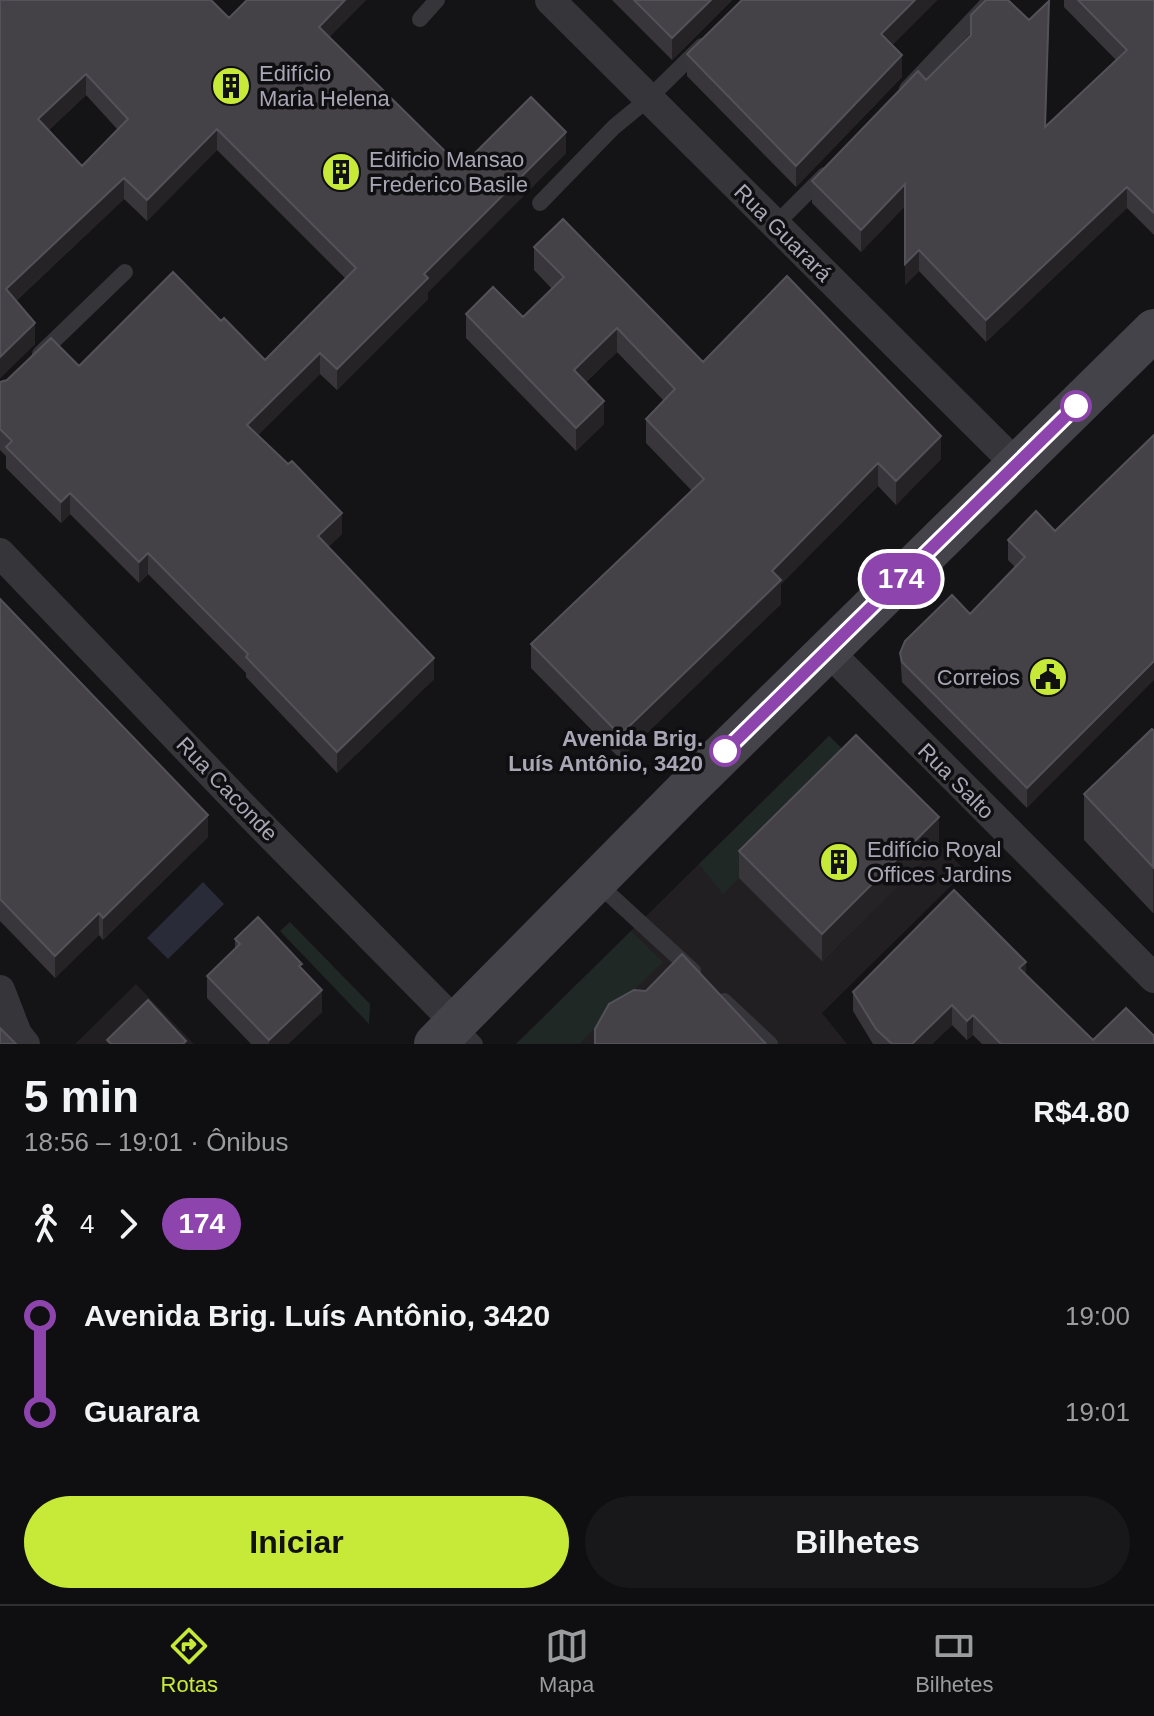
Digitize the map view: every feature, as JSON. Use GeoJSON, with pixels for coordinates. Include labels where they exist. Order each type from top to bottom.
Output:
{"type":"FeatureCollection","features":[{"type":"Feature","properties":{"kind":"main road"},"geometry":{"type":"LineString","coordinates":[[455,1037],[596,882],[1154,330]]}},
{"type":"Feature","properties":{"kind":"street","name":"Rua Guarará"},"geometry":{"type":"LineString","coordinates":[[550,0],[1017,465]]}},
{"type":"Feature","properties":{"kind":"street","name":"Rua Caconde"},"geometry":{"type":"LineString","coordinates":[[0,553],[248,812],[455,1037]]}},
{"type":"Feature","properties":{"kind":"street","name":"Rua Salto"},"geometry":{"type":"LineString","coordinates":[[828,651],[1154,978]]}},
{"type":"Feature","properties":{"kind":"street"},"geometry":{"type":"LineString","coordinates":[[0,990],[17,1034],[25,1044]]}},
{"type":"Feature","properties":{"kind":"lane"},"geometry":{"type":"LineString","coordinates":[[420,19],[437,0]]}},
{"type":"Feature","properties":{"kind":"lane"},"geometry":{"type":"LineString","coordinates":[[894,102],[991,0]]}},
{"type":"Feature","properties":{"kind":"lane"},"geometry":{"type":"LineString","coordinates":[[540,203],[614,127],[648,99],[713,35]]}},
{"type":"Feature","properties":{"kind":"lane"},"geometry":{"type":"LineString","coordinates":[[775,225],[841,158]]}},
{"type":"Feature","properties":{"kind":"lane"},"geometry":{"type":"LineString","coordinates":[[23,371],[125,272]]}},
{"type":"Feature","properties":{"kind":"lane"},"geometry":{"type":"LineString","coordinates":[[596,882],[770,1044]]}},
{"type":"Feature","properties":{"kind":"shaded area"},"geometry":{"type":"Polygon","coordinates":[[[829,736],[966,871],[822,1013],[847,1044],[516,1044],[829,736]]]}},
{"type":"Feature","properties":{"kind":"shaded area"},"geometry":{"type":"Polygon","coordinates":[[[829,736],[856,762],[723,894],[699,864],[829,736]]]}},
{"type":"Feature","properties":{"kind":"shaded area"},"geometry":{"type":"Polygon","coordinates":[[[290,922],[370,1004],[369,1024],[280,931],[290,922]]]}},
{"type":"Feature","properties":{"kind":"shaded area"},"geometry":{"type":"Polygon","coordinates":[[[631,931],[663,962],[579,1044],[516,1044],[631,931]]]}},
{"type":"Feature","properties":{"kind":"shaded area"},"geometry":{"type":"Polygon","coordinates":[[[136,984],[194,1044],[75,1044],[136,984]]]}},
{"type":"Feature","properties":{"kind":"water"},"geometry":{"type":"Polygon","coordinates":[[[203,882],[224,904],[168,959],[147,938],[203,882]]]}},
{"type":"Feature","properties":{"kind":"building"},"geometry":{"type":"Polygon","coordinates":[[[0,0],[211,0],[229,18],[247,0],[345,0],[319,27],[461,167],[531,97],[566,132],[424,274],[428,278],[337,369],[320,353],[247,425],[288,464],[292,461],[342,513],[318,536],[434,658],[337,752],[246,657],[248,654],[148,553],[139,562],[70,493],[61,502],[6,447],[12,441],[0,429],[0,382],[7,380],[51,338],[79,366],[173,272],[265,360],[356,268],[217,129],[147,200],[124,178],[6,289],[35,323],[0,357],[0,0]],[[86,74],[38,119],[82,166],[128,119],[86,74]]]}},
{"type":"Feature","properties":{"kind":"building"},"geometry":{"type":"Polygon","coordinates":[[[634,0],[711,0],[672,38],[634,0]]]}},
{"type":"Feature","properties":{"kind":"building"},"geometry":{"type":"Polygon","coordinates":[[[742,0],[915,0],[881,34],[902,55],[796,166],[687,54],[742,0]]]}},
{"type":"Feature","properties":{"kind":"building"},"geometry":{"type":"Polygon","coordinates":[[[986,0],[1008,0],[1029,20],[1049,1],[1045,127],[1127,50],[1078,0],[1154,0],[1154,213],[1127,187],[986,320],[919,250],[905,264],[905,184],[861,230],[812,181],[918,71],[926,80],[971,35],[971,15],[986,0]]]}},
{"type":"Feature","properties":{"kind":"building"},"geometry":{"type":"Polygon","coordinates":[[[563,219],[703,362],[787,276],[941,436],[896,481],[878,463],[772,571],[781,580],[620,735],[531,644],[704,479],[646,419],[675,389],[617,328],[574,370],[604,401],[576,428],[466,314],[493,287],[523,317],[564,277],[534,247],[563,219]]]}},
{"type":"Feature","properties":{"kind":"building"},"geometry":{"type":"Polygon","coordinates":[[[1154,435],[1154,661],[1027,788],[902,662],[900,653],[905,641],[952,595],[970,614],[1025,557],[1008,540],[1036,511],[1055,531],[1154,435]]]}},
{"type":"Feature","properties":{"kind":"building"},"geometry":{"type":"Polygon","coordinates":[[[0,599],[208,815],[103,918],[99,913],[55,956],[0,899],[0,599]]]}},
{"type":"Feature","properties":{"kind":"building"},"geometry":{"type":"Polygon","coordinates":[[[1152,729],[1154,731],[1153,867],[1084,794],[1152,729]]]}},
{"type":"Feature","properties":{"kind":"building","name":"Edifício Royal Offices Jardins"},"geometry":{"type":"Polygon","coordinates":[[[856,735],[939,817],[822,934],[739,851],[856,735]]]}},
{"type":"Feature","properties":{"kind":"building"},"geometry":{"type":"Polygon","coordinates":[[[954,890],[1026,962],[1019,968],[1093,1040],[1126,1008],[1154,1036],[1154,1044],[1001,1044],[973,1015],[967,1021],[952,1005],[912,1044],[892,1044],[876,1029],[853,992],[954,890]]]}},
{"type":"Feature","properties":{"kind":"building"},"geometry":{"type":"Polygon","coordinates":[[[258,917],[322,990],[269,1040],[207,976],[240,944],[235,939],[258,917]]]}},
{"type":"Feature","properties":{"kind":"building"},"geometry":{"type":"Polygon","coordinates":[[[682,954],[766,1044],[595,1044],[595,1029],[609,1004],[634,990],[646,991],[682,954]]]}},
{"type":"Feature","properties":{"kind":"building"},"geometry":{"type":"Polygon","coordinates":[[[148,1000],[186,1041],[183,1044],[111,1044],[107,1040],[148,1000]]]}},
{"type":"Feature","properties":{"kind":"building"},"geometry":{"type":"Polygon","coordinates":[[[0,1028],[16,1044],[0,1044],[0,1028]]]}},
{"type":"Feature","properties":{"kind":"bus line","name":"174"},"geometry":{"type":"LineString","coordinates":[[725,751],[1076,406]]}},
{"type":"Feature","properties":{"kind":"place","name":"Edifício Maria Helena"},"geometry":{"type":"Point","coordinates":[231,86]}},
{"type":"Feature","properties":{"kind":"place","name":"Edificio Mansao Frederico Basile"},"geometry":{"type":"Point","coordinates":[341,172]}},
{"type":"Feature","properties":{"kind":"place","name":"Correios"},"geometry":{"type":"Point","coordinates":[1048,677]}},
{"type":"Feature","properties":{"kind":"place","name":"Avenida Brig. Luís Antônio, 3420"},"geometry":{"type":"Point","coordinates":[725,751]}},
{"type":"Feature","properties":{"kind":"place","name":"Edifício Royal Offices Jardins"},"geometry":{"type":"Point","coordinates":[839,862]}}]}
